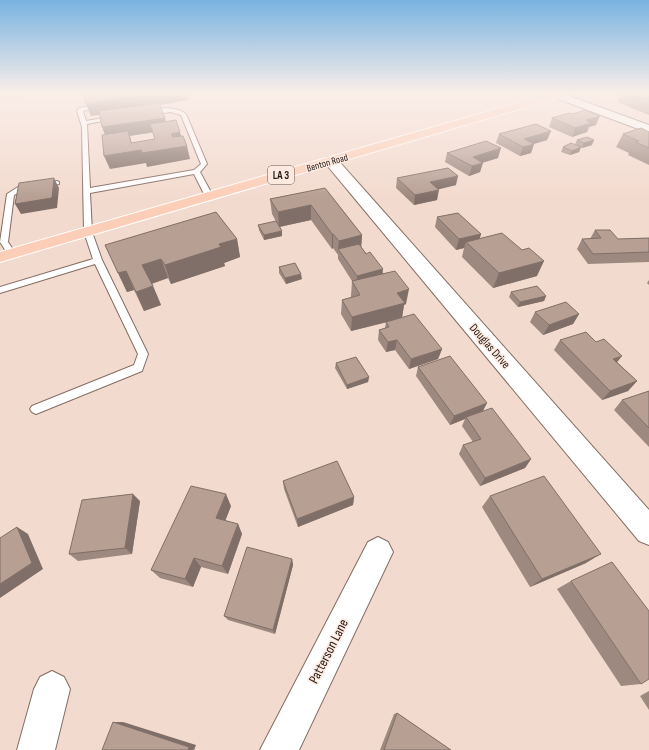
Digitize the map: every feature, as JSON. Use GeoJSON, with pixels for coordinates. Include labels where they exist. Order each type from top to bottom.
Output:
{"type":"FeatureCollection","features":[{"type":"Feature","properties":{"kind":"main road","name":"Benton Road"},"geometry":{"type":"LineString","coordinates":[[6,256],[444,128]]}},
{"type":"Feature","properties":{"kind":"street","name":"Douglas Drive"},"geometry":{"type":"LineString","coordinates":[[332,161],[649,531]]}},
{"type":"Feature","properties":{"kind":"street","name":"Patterson Lane"},"geometry":{"type":"LineString","coordinates":[[279,750],[378,552]]}},
{"type":"Feature","properties":{"kind":"street"},"geometry":{"type":"LineString","coordinates":[[36,750],[52,689]]}},
{"type":"Feature","properties":{"kind":"lane"},"geometry":{"type":"LineString","coordinates":[[36,409],[138,368],[143,354],[98,260],[88,232],[84,128]]}},
{"type":"Feature","properties":{"kind":"lane"},"geometry":{"type":"LineString","coordinates":[[87,191],[196,172],[204,164],[189,128]]}},
{"type":"Feature","properties":{"kind":"lane"},"geometry":{"type":"LineString","coordinates":[[196,172],[209,196]]}},
{"type":"Feature","properties":{"kind":"lane"},"geometry":{"type":"LineString","coordinates":[[6,256],[4,242],[11,194],[22,189],[57,184]]}},
{"type":"Feature","properties":{"kind":"lane"},"geometry":{"type":"LineString","coordinates":[[0,290],[98,260]]}},
{"type":"Feature","properties":{"kind":"building"},"geometry":{"type":"Polygon","coordinates":[[[151,128],[179,128],[180,132],[171,134],[173,137],[183,136],[187,146],[142,153],[141,150],[104,156],[102,135],[128,131],[131,143],[155,139],[151,128]]]}},
{"type":"Feature","properties":{"kind":"building"},"geometry":{"type":"Polygon","coordinates":[[[521,128],[545,128],[551,131],[524,139],[534,144],[523,147],[499,134],[521,128]]]}},
{"type":"Feature","properties":{"kind":"building"},"geometry":{"type":"Polygon","coordinates":[[[641,128],[649,132],[649,148],[635,142],[639,141],[623,134],[641,128]]]}},
{"type":"Feature","properties":{"kind":"building"},"geometry":{"type":"Polygon","coordinates":[[[587,137],[594,140],[584,143],[577,140],[587,137]]]}},
{"type":"Feature","properties":{"kind":"building"},"geometry":{"type":"Polygon","coordinates":[[[486,141],[501,148],[473,157],[483,163],[472,166],[447,153],[486,141]]]}},
{"type":"Feature","properties":{"kind":"building"},"geometry":{"type":"Polygon","coordinates":[[[571,143],[581,147],[572,151],[563,147],[571,143]]]}},
{"type":"Feature","properties":{"kind":"building"},"geometry":{"type":"Polygon","coordinates":[[[448,168],[458,176],[430,182],[439,190],[415,195],[397,178],[448,168]]]}},
{"type":"Feature","properties":{"kind":"building"},"geometry":{"type":"Polygon","coordinates":[[[54,178],[52,198],[15,204],[19,183],[54,178]]]}},
{"type":"Feature","properties":{"kind":"building"},"geometry":{"type":"Polygon","coordinates":[[[325,188],[362,235],[339,241],[332,234],[311,205],[278,212],[270,199],[325,188]]]}},
{"type":"Feature","properties":{"kind":"building"},"geometry":{"type":"Polygon","coordinates":[[[216,212],[237,239],[219,244],[221,247],[165,265],[161,259],[142,265],[153,286],[136,292],[126,271],[118,273],[105,245],[216,212]]]}},
{"type":"Feature","properties":{"kind":"building"},"geometry":{"type":"Polygon","coordinates":[[[458,213],[481,234],[459,239],[437,217],[458,213]]]}},
{"type":"Feature","properties":{"kind":"building"},"geometry":{"type":"Polygon","coordinates":[[[276,221],[282,231],[264,235],[258,225],[276,221]]]}},
{"type":"Feature","properties":{"kind":"building"},"geometry":{"type":"Polygon","coordinates":[[[595,230],[610,230],[618,239],[649,238],[649,252],[593,254],[582,239],[601,238],[595,230]]]}},
{"type":"Feature","properties":{"kind":"building"},"geometry":{"type":"Polygon","coordinates":[[[502,233],[522,250],[529,248],[544,261],[499,273],[466,242],[502,233]]]}},
{"type":"Feature","properties":{"kind":"building"},"geometry":{"type":"Polygon","coordinates":[[[359,244],[366,254],[370,252],[383,269],[357,276],[338,249],[359,244]]]}},
{"type":"Feature","properties":{"kind":"building"},"geometry":{"type":"Polygon","coordinates":[[[295,263],[301,274],[285,278],[279,267],[295,263]]]}},
{"type":"Feature","properties":{"kind":"building"},"geometry":{"type":"Polygon","coordinates":[[[395,271],[409,289],[397,293],[405,303],[352,317],[342,300],[360,295],[352,281],[395,271]]]}},
{"type":"Feature","properties":{"kind":"building"},"geometry":{"type":"Polygon","coordinates":[[[537,286],[546,296],[520,302],[511,292],[537,286]]]}},
{"type":"Feature","properties":{"kind":"building"},"geometry":{"type":"Polygon","coordinates":[[[566,302],[579,314],[549,325],[535,312],[566,302]]]}},
{"type":"Feature","properties":{"kind":"building"},"geometry":{"type":"Polygon","coordinates":[[[414,314],[442,349],[411,359],[397,340],[388,342],[379,330],[389,327],[386,322],[414,314]]]}},
{"type":"Feature","properties":{"kind":"building"},"geometry":{"type":"Polygon","coordinates":[[[586,332],[596,342],[604,339],[622,356],[613,359],[637,381],[610,391],[560,340],[586,332]]]}},
{"type":"Feature","properties":{"kind":"building"},"geometry":{"type":"Polygon","coordinates":[[[450,356],[487,403],[454,416],[418,367],[450,356]]]}},
{"type":"Feature","properties":{"kind":"building"},"geometry":{"type":"Polygon","coordinates":[[[356,357],[369,377],[347,385],[336,363],[356,357]]]}},
{"type":"Feature","properties":{"kind":"building"},"geometry":{"type":"Polygon","coordinates":[[[649,391],[649,428],[622,400],[649,391]]]}},
{"type":"Feature","properties":{"kind":"building"},"geometry":{"type":"Polygon","coordinates":[[[492,408],[531,459],[485,478],[463,445],[481,439],[466,417],[492,408]]]}},
{"type":"Feature","properties":{"kind":"building"},"geometry":{"type":"Polygon","coordinates":[[[337,461],[354,497],[297,519],[283,481],[337,461]]]}},
{"type":"Feature","properties":{"kind":"building"},"geometry":{"type":"Polygon","coordinates":[[[544,476],[601,554],[542,579],[490,496],[544,476]]]}},
{"type":"Feature","properties":{"kind":"building"},"geometry":{"type":"Polygon","coordinates":[[[191,486],[226,494],[216,518],[238,524],[222,566],[194,558],[185,579],[151,570],[191,486]]]}},
{"type":"Feature","properties":{"kind":"building"},"geometry":{"type":"Polygon","coordinates":[[[133,494],[125,548],[69,554],[82,500],[133,494]]]}},
{"type":"Feature","properties":{"kind":"building"},"geometry":{"type":"Polygon","coordinates":[[[17,527],[32,563],[0,584],[0,538],[17,527]]]}},
{"type":"Feature","properties":{"kind":"building"},"geometry":{"type":"Polygon","coordinates":[[[247,547],[292,559],[273,630],[224,616],[247,547]]]}},
{"type":"Feature","properties":{"kind":"building"},"geometry":{"type":"Polygon","coordinates":[[[612,562],[649,611],[649,679],[641,684],[571,581],[612,562]]]}},
{"type":"Feature","properties":{"kind":"building"},"geometry":{"type":"Polygon","coordinates":[[[397,713],[451,750],[384,750],[397,713]]]}},
{"type":"Feature","properties":{"kind":"building"},"geometry":{"type":"Polygon","coordinates":[[[113,722],[189,747],[188,750],[102,750],[113,722]]]}}]}
